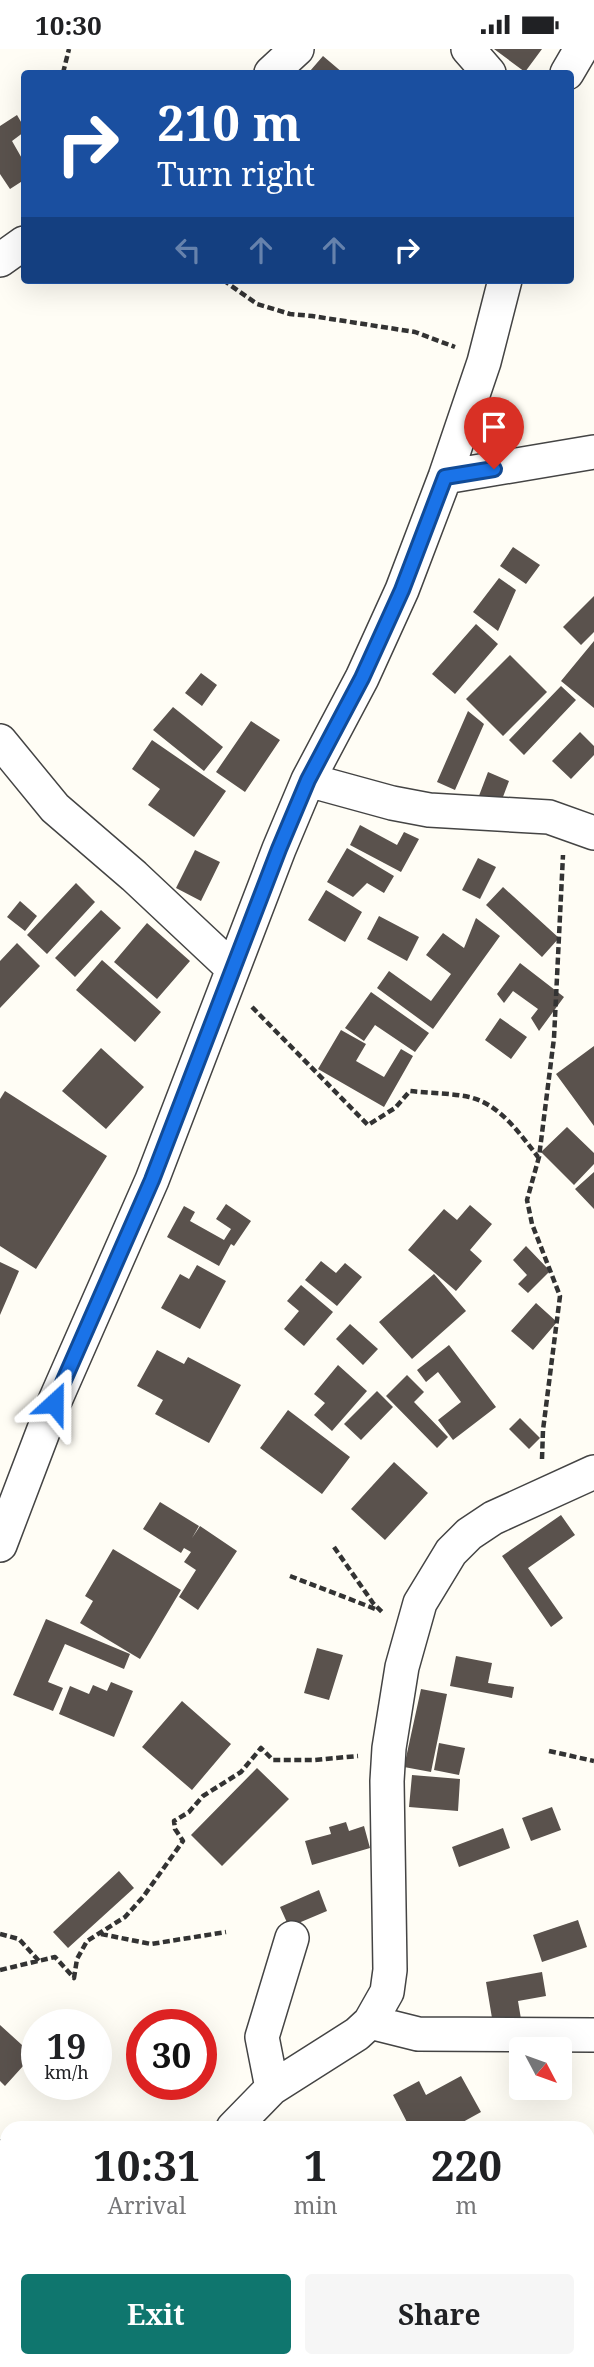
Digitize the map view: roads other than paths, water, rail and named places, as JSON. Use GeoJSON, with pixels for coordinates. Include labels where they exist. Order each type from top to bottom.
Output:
{"type":"FeatureCollection","features":[{"type":"Feature","properties":{"kind":"street"},"geometry":{"type":"LineString","coordinates":[[274,70],[297,49]]}},
{"type":"Feature","properties":{"kind":"street"},"geometry":{"type":"LineString","coordinates":[[468,49],[486,70]]}},
{"type":"Feature","properties":{"kind":"street"},"geometry":{"type":"LineString","coordinates":[[569,70],[581,49]]}},
{"type":"Feature","properties":{"kind":"street"},"geometry":{"type":"LineString","coordinates":[[0,260],[21,245]]}},
{"type":"Feature","properties":{"kind":"street"},"geometry":{"type":"LineString","coordinates":[[0,1545],[54,1403],[152,1180],[229,975],[308,780],[362,678],[402,590],[445,477],[484,362],[504,284]]}},
{"type":"Feature","properties":{"kind":"street"},"geometry":{"type":"LineString","coordinates":[[445,477],[594,452]]}},
{"type":"Feature","properties":{"kind":"street"},"geometry":{"type":"LineString","coordinates":[[0,741],[55,808],[135,876],[229,975]]}},
{"type":"Feature","properties":{"kind":"street"},"geometry":{"type":"LineString","coordinates":[[308,780],[420,808],[534,815],[549,817],[579,828]]}},
{"type":"Feature","properties":{"kind":"street"},"geometry":{"type":"LineString","coordinates":[[240,2121],[272,2088],[349,2039],[370,2022],[387,1992],[390,1970],[387,1781],[389,1748],[402,1667],[420,1603],[451,1552],[469,1534],[493,1518],[594,1472]]}},
{"type":"Feature","properties":{"kind":"street"},"geometry":{"type":"LineString","coordinates":[[272,2088],[262,2037],[292,1938]]}},
{"type":"Feature","properties":{"kind":"street"},"geometry":{"type":"LineString","coordinates":[[370,2022],[418,2034],[594,2035]]}}]}
